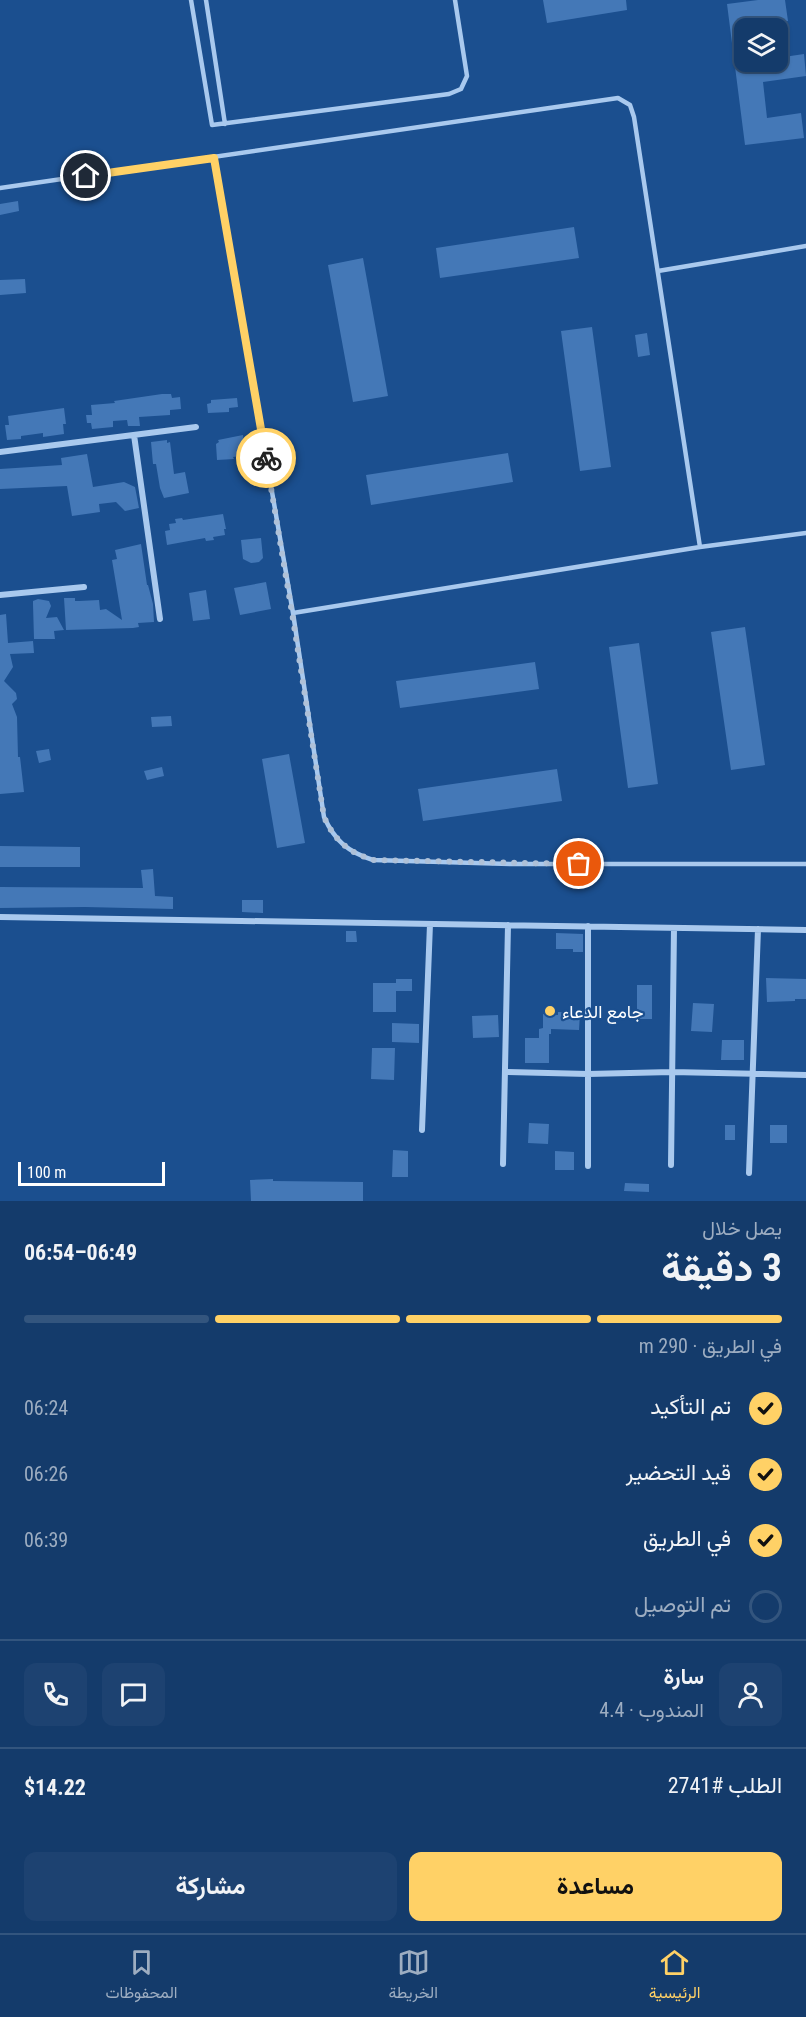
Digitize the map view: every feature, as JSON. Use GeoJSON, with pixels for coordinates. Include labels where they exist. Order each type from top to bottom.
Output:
{"type":"FeatureCollection","features":[{"type":"Feature","properties":{"kind":"street"},"geometry":{"type":"LineString","coordinates":[[0,452],[196,427]]}},
{"type":"Feature","properties":{"kind":"street"},"geometry":{"type":"LineString","coordinates":[[135,435],[160,619]]}},
{"type":"Feature","properties":{"kind":"street"},"geometry":{"type":"LineString","coordinates":[[0,595],[84,587]]}},
{"type":"Feature","properties":{"kind":"street"},"geometry":{"type":"LineString","coordinates":[[0,917],[806,930]]}},
{"type":"Feature","properties":{"kind":"street"},"geometry":{"type":"LineString","coordinates":[[423,1130],[430,924]]}},
{"type":"Feature","properties":{"kind":"street"},"geometry":{"type":"LineString","coordinates":[[503,1164],[508,925]]}},
{"type":"Feature","properties":{"kind":"street"},"geometry":{"type":"LineString","coordinates":[[588,926],[588,1166]]}},
{"type":"Feature","properties":{"kind":"street"},"geometry":{"type":"LineString","coordinates":[[671,1165],[674,928]]}},
{"type":"Feature","properties":{"kind":"street"},"geometry":{"type":"LineString","coordinates":[[748,1173],[758,929]]}},
{"type":"Feature","properties":{"kind":"street"},"geometry":{"type":"LineString","coordinates":[[505,1072],[806,1075]]}},
{"type":"Feature","properties":{"kind":"lane"},"geometry":{"type":"LineString","coordinates":[[191,0],[212,125],[449,94],[461,89],[467,76],[455,0]]}},
{"type":"Feature","properties":{"kind":"lane"},"geometry":{"type":"LineString","coordinates":[[206,0],[225,124]]}},
{"type":"Feature","properties":{"kind":"lane"},"geometry":{"type":"LineString","coordinates":[[0,188],[618,98],[630,105],[634,117],[700,547]]}},
{"type":"Feature","properties":{"kind":"lane"},"geometry":{"type":"LineString","coordinates":[[214,158],[292,613],[324,817],[332,834],[356,855],[373,860],[511,864],[806,864]]}},
{"type":"Feature","properties":{"kind":"lane"},"geometry":{"type":"LineString","coordinates":[[658,271],[806,246]]}},
{"type":"Feature","properties":{"kind":"lane"},"geometry":{"type":"LineString","coordinates":[[292,613],[806,532]]}},
{"type":"Feature","properties":{"kind":"building"},"geometry":{"type":"Polygon","coordinates":[[[543,0],[626,0],[627,10],[547,23],[543,0]]]}},
{"type":"Feature","properties":{"kind":"building"},"geometry":{"type":"Polygon","coordinates":[[[758,0],[785,0],[788,18],[734,18],[734,59],[727,4],[758,0]]]}},
{"type":"Feature","properties":{"kind":"building"},"geometry":{"type":"Polygon","coordinates":[[[804,54],[806,76],[763,82],[767,118],[801,113],[804,138],[745,145],[736,72],[788,72],[788,56],[804,54]]]}},
{"type":"Feature","properties":{"kind":"building"},"geometry":{"type":"Polygon","coordinates":[[[18,201],[19,211],[0,215],[0,204],[18,201]]]}},
{"type":"Feature","properties":{"kind":"building"},"geometry":{"type":"Polygon","coordinates":[[[574,227],[579,258],[440,278],[436,248],[574,227]]]}},
{"type":"Feature","properties":{"kind":"building"},"geometry":{"type":"Polygon","coordinates":[[[363,258],[388,396],[353,402],[328,265],[363,258]]]}},
{"type":"Feature","properties":{"kind":"building"},"geometry":{"type":"Polygon","coordinates":[[[25,279],[26,293],[0,295],[0,280],[25,279]]]}},
{"type":"Feature","properties":{"kind":"building"},"geometry":{"type":"Polygon","coordinates":[[[592,327],[611,467],[580,471],[561,331],[592,327]]]}},
{"type":"Feature","properties":{"kind":"building"},"geometry":{"type":"Polygon","coordinates":[[[647,333],[650,355],[638,357],[635,335],[647,333]]]}},
{"type":"Feature","properties":{"kind":"building"},"geometry":{"type":"Polygon","coordinates":[[[171,394],[172,398],[180,397],[181,409],[170,410],[170,415],[139,417],[140,426],[128,426],[127,420],[113,421],[113,427],[92,429],[91,423],[87,423],[86,415],[92,415],[91,405],[171,394]]]}},
{"type":"Feature","properties":{"kind":"building"},"geometry":{"type":"Polygon","coordinates":[[[237,398],[238,407],[229,408],[229,412],[208,413],[207,404],[211,403],[211,400],[237,398]]]}},
{"type":"Feature","properties":{"kind":"building"},"geometry":{"type":"Polygon","coordinates":[[[64,408],[66,424],[63,424],[64,434],[43,437],[43,433],[7,440],[5,425],[9,425],[8,416],[64,408]]]}},
{"type":"Feature","properties":{"kind":"building"},"geometry":{"type":"Polygon","coordinates":[[[243,435],[244,443],[248,442],[250,455],[217,460],[218,440],[243,435]]]}},
{"type":"Feature","properties":{"kind":"building"},"geometry":{"type":"Polygon","coordinates":[[[167,440],[167,443],[170,442],[174,474],[185,472],[189,493],[164,498],[156,464],[153,464],[151,442],[167,440]]]}},
{"type":"Feature","properties":{"kind":"building"},"geometry":{"type":"Polygon","coordinates":[[[508,453],[513,482],[371,505],[366,475],[508,453]]]}},
{"type":"Feature","properties":{"kind":"building"},"geometry":{"type":"Polygon","coordinates":[[[87,454],[93,487],[124,482],[135,487],[139,508],[125,511],[116,502],[99,504],[100,512],[72,516],[67,486],[0,489],[0,469],[62,465],[61,458],[87,454]]]}},
{"type":"Feature","properties":{"kind":"building"},"geometry":{"type":"Polygon","coordinates":[[[223,514],[225,535],[213,537],[214,540],[206,541],[205,538],[167,545],[165,531],[170,530],[169,524],[176,523],[175,519],[182,518],[183,520],[223,514]]]}},
{"type":"Feature","properties":{"kind":"building"},"geometry":{"type":"Polygon","coordinates":[[[261,538],[263,558],[259,562],[251,563],[243,559],[241,540],[261,538]]]}},
{"type":"Feature","properties":{"kind":"building"},"geometry":{"type":"Polygon","coordinates":[[[141,544],[147,585],[153,604],[154,622],[138,623],[139,627],[133,628],[66,630],[64,598],[75,598],[75,601],[99,600],[100,610],[106,609],[122,620],[112,560],[117,559],[115,550],[141,544]]]}},
{"type":"Feature","properties":{"kind":"building"},"geometry":{"type":"Polygon","coordinates":[[[266,582],[271,609],[240,615],[234,588],[266,582]]]}},
{"type":"Feature","properties":{"kind":"building"},"geometry":{"type":"Polygon","coordinates":[[[206,590],[210,619],[193,621],[189,593],[206,590]]]}},
{"type":"Feature","properties":{"kind":"building"},"geometry":{"type":"Polygon","coordinates":[[[38,599],[49,601],[51,606],[46,618],[57,617],[64,630],[54,631],[55,639],[34,639],[33,601],[38,599]]]}},
{"type":"Feature","properties":{"kind":"building"},"geometry":{"type":"Polygon","coordinates":[[[6,614],[8,643],[33,641],[34,653],[10,654],[13,667],[4,681],[16,693],[17,699],[12,704],[17,717],[18,757],[20,757],[24,792],[0,794],[0,615],[6,614]]]}},
{"type":"Feature","properties":{"kind":"building"},"geometry":{"type":"Polygon","coordinates":[[[745,627],[765,765],[731,770],[711,632],[745,627]]]}},
{"type":"Feature","properties":{"kind":"building"},"geometry":{"type":"Polygon","coordinates":[[[639,643],[658,784],[628,788],[609,647],[639,643]]]}},
{"type":"Feature","properties":{"kind":"building"},"geometry":{"type":"Polygon","coordinates":[[[535,662],[539,689],[400,708],[396,681],[535,662]]]}},
{"type":"Feature","properties":{"kind":"building"},"geometry":{"type":"Polygon","coordinates":[[[171,716],[172,726],[152,727],[151,717],[171,716]]]}},
{"type":"Feature","properties":{"kind":"building"},"geometry":{"type":"Polygon","coordinates":[[[49,749],[51,760],[39,763],[36,751],[49,749]]]}},
{"type":"Feature","properties":{"kind":"building"},"geometry":{"type":"Polygon","coordinates":[[[289,754],[305,843],[277,848],[262,759],[289,754]]]}},
{"type":"Feature","properties":{"kind":"building"},"geometry":{"type":"Polygon","coordinates":[[[162,767],[164,776],[147,780],[144,771],[162,767]]]}},
{"type":"Feature","properties":{"kind":"building"},"geometry":{"type":"Polygon","coordinates":[[[557,769],[562,801],[423,821],[418,789],[557,769]]]}},
{"type":"Feature","properties":{"kind":"building"},"geometry":{"type":"Polygon","coordinates":[[[0,846],[80,847],[80,867],[0,867],[0,846]]]}},
{"type":"Feature","properties":{"kind":"building"},"geometry":{"type":"Polygon","coordinates":[[[153,869],[155,896],[173,897],[173,909],[0,908],[0,887],[143,888],[141,870],[153,869]]]}},
{"type":"Feature","properties":{"kind":"building"},"geometry":{"type":"Polygon","coordinates":[[[242,900],[263,900],[263,913],[242,912],[242,900]]]}},
{"type":"Feature","properties":{"kind":"building"},"geometry":{"type":"Polygon","coordinates":[[[346,931],[356,931],[357,942],[346,942],[346,931]]]}},
{"type":"Feature","properties":{"kind":"building"},"geometry":{"type":"Polygon","coordinates":[[[556,933],[583,934],[583,952],[573,952],[573,949],[556,949],[556,933]]]}},
{"type":"Feature","properties":{"kind":"building"},"geometry":{"type":"Polygon","coordinates":[[[766,978],[806,979],[806,999],[767,1002],[766,978]]]}},
{"type":"Feature","properties":{"kind":"building"},"geometry":{"type":"Polygon","coordinates":[[[396,979],[412,979],[412,991],[396,991],[396,1012],[373,1012],[373,983],[396,983],[396,979]]]}},
{"type":"Feature","properties":{"kind":"building"},"geometry":{"type":"Polygon","coordinates":[[[637,985],[652,985],[652,1019],[637,1019],[637,985]]]}},
{"type":"Feature","properties":{"kind":"building"},"geometry":{"type":"Polygon","coordinates":[[[693,1003],[714,1004],[712,1032],[691,1031],[693,1003]]]}},
{"type":"Feature","properties":{"kind":"building"},"geometry":{"type":"Polygon","coordinates":[[[558,1012],[580,1013],[579,1030],[551,1029],[549,1063],[525,1063],[525,1038],[539,1038],[539,1029],[543,1028],[543,1014],[558,1015],[558,1012]]]}},
{"type":"Feature","properties":{"kind":"building"},"geometry":{"type":"Polygon","coordinates":[[[498,1015],[499,1037],[473,1038],[472,1016],[498,1015]]]}},
{"type":"Feature","properties":{"kind":"building"},"geometry":{"type":"Polygon","coordinates":[[[392,1023],[419,1024],[419,1043],[392,1042],[392,1023]]]}},
{"type":"Feature","properties":{"kind":"building"},"geometry":{"type":"Polygon","coordinates":[[[722,1040],[744,1040],[744,1060],[721,1060],[722,1040]]]}},
{"type":"Feature","properties":{"kind":"building"},"geometry":{"type":"Polygon","coordinates":[[[372,1048],[395,1048],[394,1080],[371,1079],[372,1048]]]}},
{"type":"Feature","properties":{"kind":"building"},"geometry":{"type":"Polygon","coordinates":[[[529,1123],[549,1124],[548,1144],[528,1143],[529,1123]]]}},
{"type":"Feature","properties":{"kind":"building"},"geometry":{"type":"Polygon","coordinates":[[[725,1125],[735,1125],[735,1140],[725,1140],[725,1125]]]}},
{"type":"Feature","properties":{"kind":"building"},"geometry":{"type":"Polygon","coordinates":[[[770,1125],[787,1125],[787,1143],[770,1143],[770,1125]]]}},
{"type":"Feature","properties":{"kind":"building"},"geometry":{"type":"Polygon","coordinates":[[[393,1150],[408,1151],[408,1177],[392,1177],[393,1150]]]}},
{"type":"Feature","properties":{"kind":"building"},"geometry":{"type":"Polygon","coordinates":[[[555,1151],[574,1152],[574,1170],[555,1170],[555,1151]]]}},
{"type":"Feature","properties":{"kind":"building"},"geometry":{"type":"Polygon","coordinates":[[[273,1179],[273,1181],[363,1182],[363,1201],[251,1201],[250,1180],[273,1179]]]}},
{"type":"Feature","properties":{"kind":"building"},"geometry":{"type":"Polygon","coordinates":[[[625,1183],[649,1184],[649,1192],[624,1191],[625,1183]]]}},
{"type":"Feature","properties":{"kind":"way so far"},"geometry":{"type":"LineString","coordinates":[[266,458],[324,817],[332,834],[356,855],[373,860],[579,864]]}},
{"type":"Feature","properties":{"kind":"place","name":"جامع الدعاء"},"geometry":{"type":"Point","coordinates":[550,1011]}},
{"type":"Feature","properties":{"kind":"route"},"geometry":{"type":"LineString","coordinates":[[86,176],[214,158],[266,458]]}}]}
